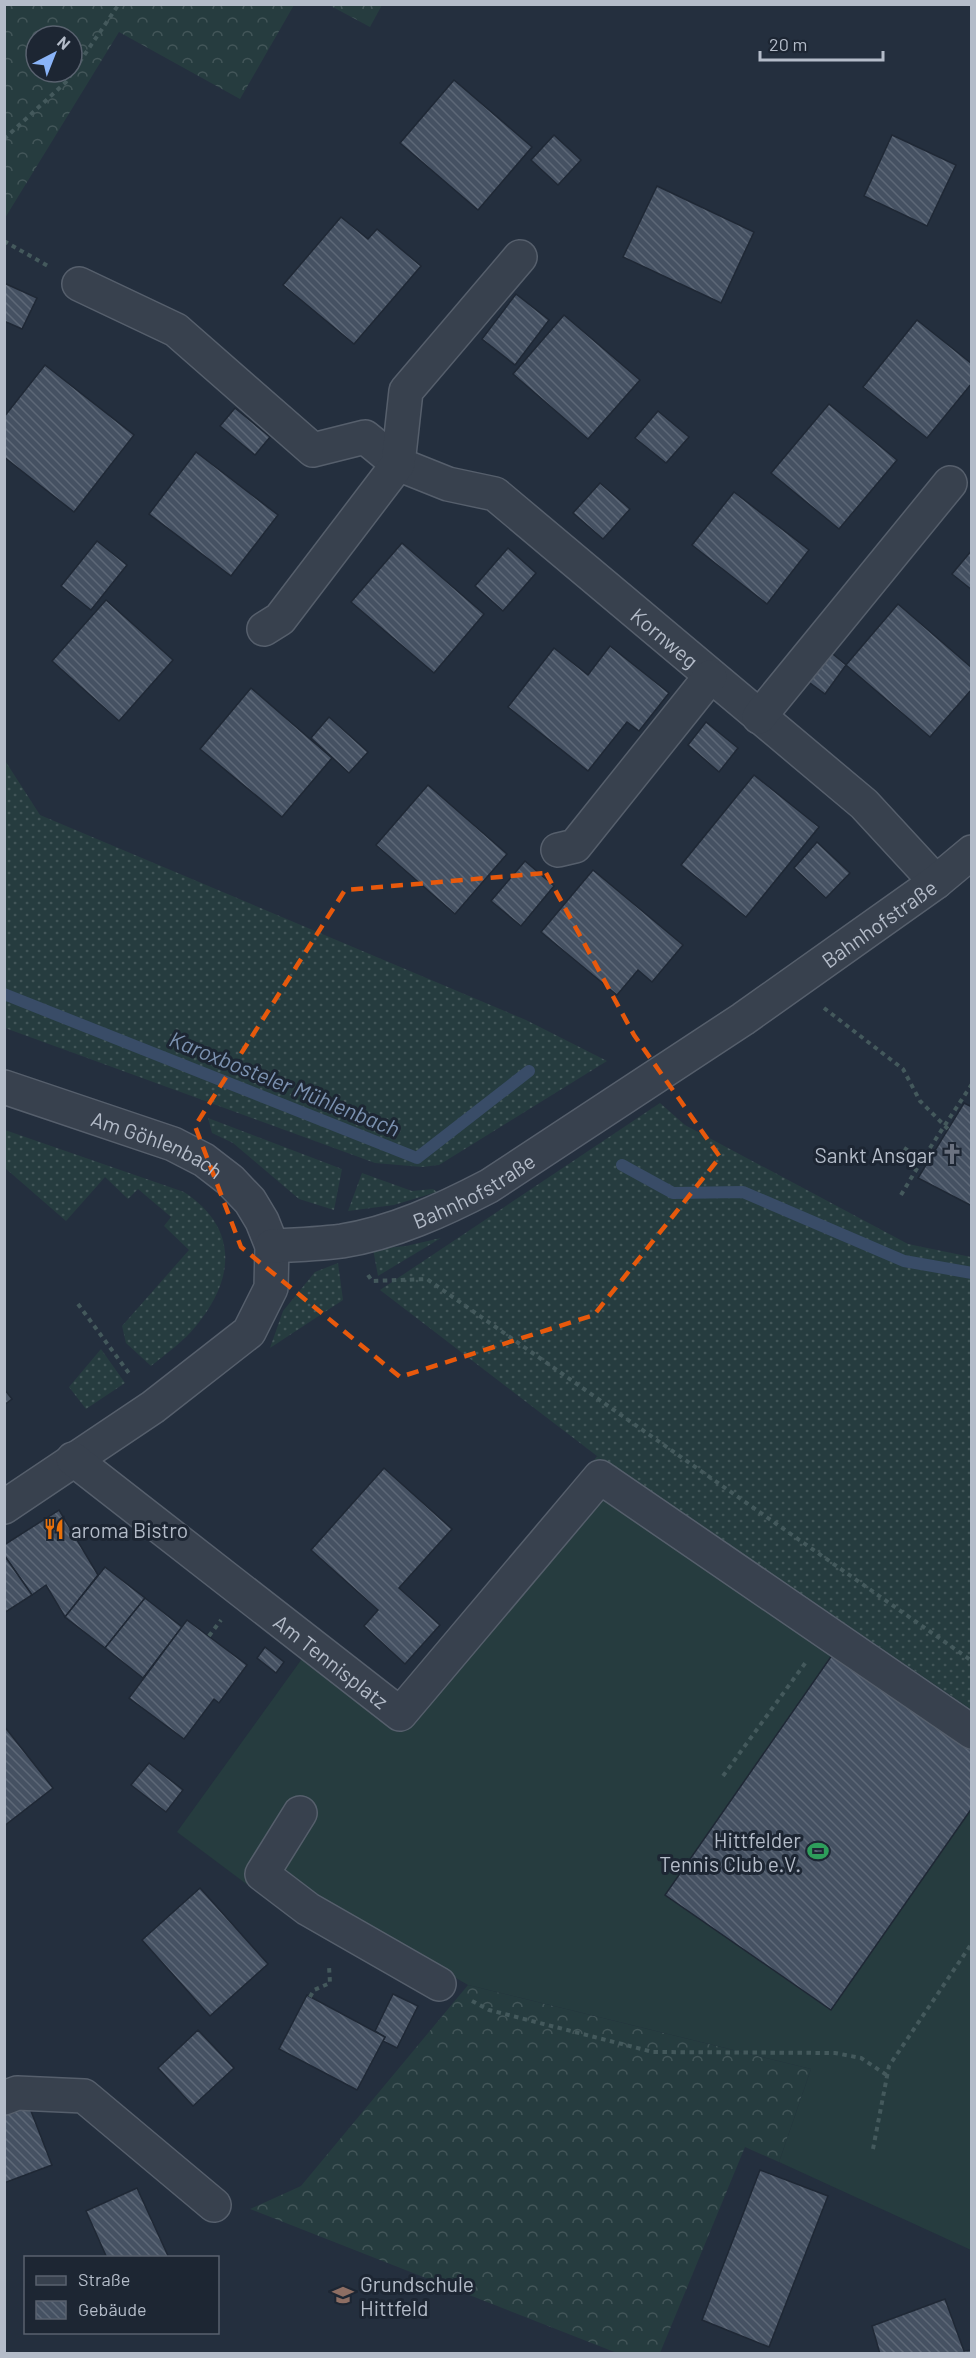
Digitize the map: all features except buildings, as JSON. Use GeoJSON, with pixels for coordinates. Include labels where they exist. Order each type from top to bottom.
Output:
{"type":"FeatureCollection","features":[{"type":"Feature","properties":{"kind":"street"},"geometry":{"type":"LineString","coordinates":[[264,629],[280,619],[398,464],[406,391],[520,257]]}},
{"type":"Feature","properties":{"kind":"street","name":"Kornweg"},"geometry":{"type":"LineString","coordinates":[[80,284],[176,330],[313,450],[364,437],[398,464],[448,484],[495,494],[710,677],[864,804],[936,882]]}},
{"type":"Feature","properties":{"kind":"street"},"geometry":{"type":"LineString","coordinates":[[759,717],[950,483]]}},
{"type":"Feature","properties":{"kind":"street"},"geometry":{"type":"LineString","coordinates":[[558,850],[575,846],[710,677]]}},
{"type":"Feature","properties":{"kind":"street","name":"Bahnhofstraße"},"geometry":{"type":"LineString","coordinates":[[272,1246],[343,1241],[425,1216],[489,1186],[792,984],[936,882],[972,852]]}},
{"type":"Feature","properties":{"kind":"street","name":"Am Göhlenbach"},"geometry":{"type":"LineString","coordinates":[[4,1087],[173,1144],[204,1160],[230,1180],[250,1201],[262,1221],[272,1246]]}},
{"type":"Feature","properties":{"kind":"street"},"geometry":{"type":"LineString","coordinates":[[4,1507],[153,1407],[249,1332],[271,1288],[272,1246]]}},
{"type":"Feature","properties":{"kind":"street","name":"Am Tennisplatz"},"geometry":{"type":"LineString","coordinates":[[73,1459],[400,1714],[600,1477],[828,1632]]}},
{"type":"Feature","properties":{"kind":"street"},"geometry":{"type":"LineString","coordinates":[[828,1632],[972,1732]]}},
{"type":"Feature","properties":{"kind":"street"},"geometry":{"type":"LineString","coordinates":[[300,1813],[262,1874],[308,1909],[439,1984]]}},
{"type":"Feature","properties":{"kind":"street"},"geometry":{"type":"LineString","coordinates":[[4,2098],[16,2093],[84,2096],[214,2205]]}},
{"type":"Feature","properties":{"kind":"path"},"geometry":{"type":"LineString","coordinates":[[4,140],[66,82],[119,4]]}},
{"type":"Feature","properties":{"kind":"path"},"geometry":{"type":"LineString","coordinates":[[4,241],[80,284]]}},
{"type":"Feature","properties":{"kind":"path"},"geometry":{"type":"LineString","coordinates":[[792,984],[903,1069],[920,1101],[946,1128]]}},
{"type":"Feature","properties":{"kind":"path"},"geometry":{"type":"LineString","coordinates":[[902,1195],[972,1084]]}},
{"type":"Feature","properties":{"kind":"path"},"geometry":{"type":"LineString","coordinates":[[904,1148],[922,1160]]}},
{"type":"Feature","properties":{"kind":"path"},"geometry":{"type":"LineString","coordinates":[[343,1241],[372,1281],[427,1279],[972,1661]]}},
{"type":"Feature","properties":{"kind":"path"},"geometry":{"type":"LineString","coordinates":[[78,1304],[153,1407]]}},
{"type":"Feature","properties":{"kind":"path"},"geometry":{"type":"LineString","coordinates":[[723,1776],[828,1632]]}},
{"type":"Feature","properties":{"kind":"path"},"geometry":{"type":"LineString","coordinates":[[873,2149],[890,2066],[972,1943]]}},
{"type":"Feature","properties":{"kind":"path"},"geometry":{"type":"LineString","coordinates":[[439,1984],[489,2010],[653,2052],[836,2053],[861,2058],[888,2076]]}},
{"type":"Feature","properties":{"kind":"highlighted area"},"geometry":{"type":"Polygon","coordinates":[[[546,873],[634,1035],[720,1157],[594,1315],[400,1377],[241,1247],[195,1126],[345,890],[546,873]]]}},
{"type":"Feature","properties":{"kind":"green space"},"geometry":{"type":"Polygon","coordinates":[[[5,4],[294,4],[240,99],[119,32],[5,218],[5,4]]]}},
{"type":"Feature","properties":{"kind":"green space"},"geometry":{"type":"Polygon","coordinates":[[[329,5],[382,5],[370,27],[329,5]]]}},
{"type":"Feature","properties":{"kind":"green space"},"geometry":{"type":"Polygon","coordinates":[[[4,759],[40,815],[526,1020],[607,1061],[439,1165],[422,1167],[375,1163],[5,1028],[4,759]]]}},
{"type":"Feature","properties":{"kind":"green space"},"geometry":{"type":"Polygon","coordinates":[[[660,1103],[685,1125],[908,1244],[971,1257],[971,1709],[597,1456],[380,1290],[660,1103]]]}},
{"type":"Feature","properties":{"kind":"green space"},"geometry":{"type":"Polygon","coordinates":[[[208,1118],[342,1169],[334,1210],[299,1199],[233,1143],[212,1133],[208,1118]]]}},
{"type":"Feature","properties":{"kind":"green space"},"geometry":{"type":"Polygon","coordinates":[[[5,1130],[184,1192],[202,1206],[215,1222],[222,1238],[225,1255],[224,1272],[218,1290],[209,1308],[191,1332],[151,1366],[126,1343],[122,1326],[189,1250],[164,1226],[171,1217],[138,1189],[128,1199],[105,1177],[66,1221],[5,1168],[5,1130]]]}},
{"type":"Feature","properties":{"kind":"green space"},"geometry":{"type":"Polygon","coordinates":[[[362,1173],[412,1191],[433,1189],[437,1192],[394,1205],[348,1211],[362,1173]]]}},
{"type":"Feature","properties":{"kind":"green space"},"geometry":{"type":"Polygon","coordinates":[[[441,1238],[378,1276],[373,1249],[406,1246],[441,1238]]]}},
{"type":"Feature","properties":{"kind":"green space"},"geometry":{"type":"Polygon","coordinates":[[[338,1263],[343,1300],[270,1348],[283,1311],[315,1272],[338,1263]]]}},
{"type":"Feature","properties":{"kind":"green space"},"geometry":{"type":"Polygon","coordinates":[[[101,1349],[125,1383],[86,1409],[69,1387],[101,1349]]]}},
{"type":"Feature","properties":{"kind":"green space"},"geometry":{"type":"Polygon","coordinates":[[[597,1456],[971,1709],[971,2250],[779,2162],[811,2069],[468,1985],[301,1889],[289,1916],[177,1832],[309,1649],[396,1714],[521,1561],[597,1456]]]}},
{"type":"Feature","properties":{"kind":"green space"},"geometry":{"type":"Polygon","coordinates":[[[468,1985],[811,2069],[779,2162],[745,2147],[660,2353],[617,2353],[250,2209],[301,2186],[468,1985]]]}},
{"type":"Feature","properties":{"kind":"waterway","name":"Karoxbosteler Mühlenbach"},"geometry":{"type":"LineString","coordinates":[[4,994],[417,1158],[529,1071]]}},
{"type":"Feature","properties":{"kind":"waterway","name":"Karoxbosteler Mühlenbach"},"geometry":{"type":"LineString","coordinates":[[622,1165],[673,1193],[743,1192],[904,1261],[972,1273]]}},
{"type":"Feature","properties":{"kind":"place","name":"Sankt Ansgar"},"geometry":{"type":"Point","coordinates":[952,1154]}},
{"type":"Feature","properties":{"kind":"place","name":"aroma Bistro"},"geometry":{"type":"Point","coordinates":[54,1529]}},
{"type":"Feature","properties":{"kind":"place","name":"Hittfelder Tennis Club e.V."},"geometry":{"type":"Point","coordinates":[818,1851]}},
{"type":"Feature","properties":{"kind":"place","name":"Grundschule Hittfeld"},"geometry":{"type":"Point","coordinates":[343,2295]}}]}
